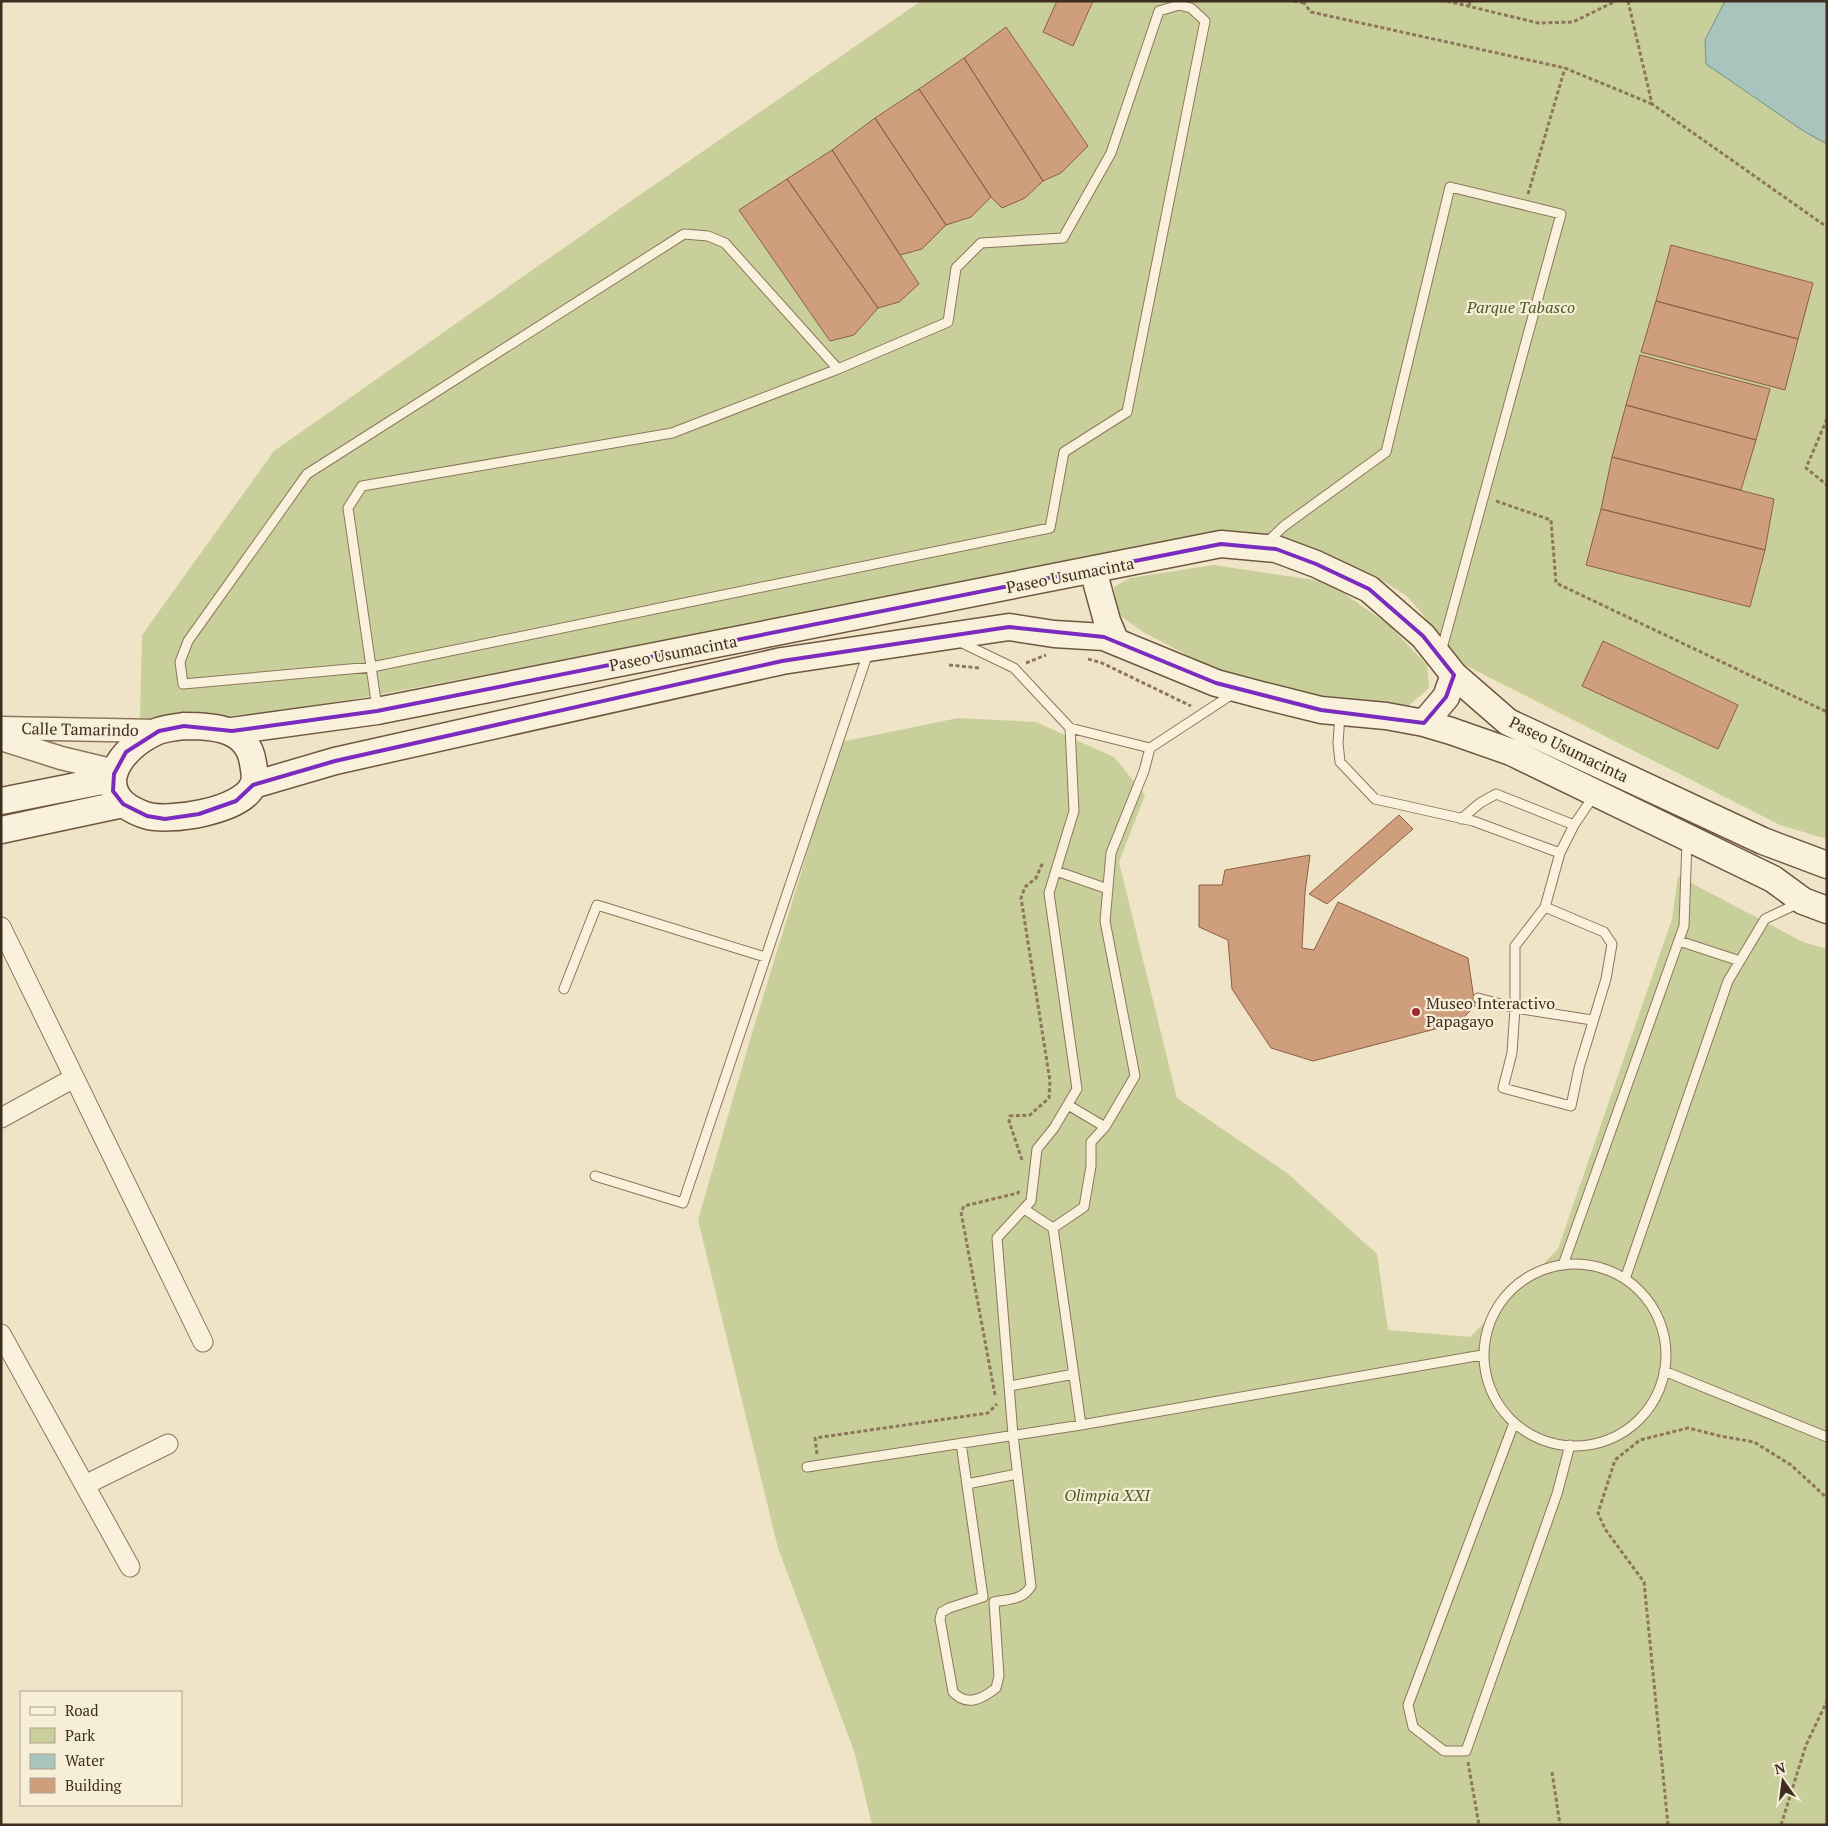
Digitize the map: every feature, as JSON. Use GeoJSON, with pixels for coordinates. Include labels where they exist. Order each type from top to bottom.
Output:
{"type":"FeatureCollection","features":[{"type":"Feature","properties":{"kind":"main road","name":"Paseo Usumacinta"},"geometry":{"type":"LineString","coordinates":[[232,731],[377,711],[1221,544],[1276,548],[1369,589],[1423,636],[1447,666],[1508,722],[1763,841],[1827,865]]}},
{"type":"Feature","properties":{"kind":"main road"},"geometry":{"type":"LineString","coordinates":[[1093,570],[1107,621],[1116,642]]}},
{"type":"Feature","properties":{"kind":"main road","name":"Paseo Usumacinta"},"geometry":{"type":"LineString","coordinates":[[253,785],[335,761],[782,662],[1009,627],[1054,634],[1104,638],[1216,683],[1321,710],[1386,716],[1451,730],[1511,752],[1773,879],[1815,905]]}},
{"type":"Feature","properties":{"kind":"main road"},"geometry":{"type":"LineString","coordinates":[[1424,723],[1446,698],[1447,666]]}},
{"type":"Feature","properties":{"kind":"main road"},"geometry":{"type":"LineString","coordinates":[[184,726],[206,726],[232,731],[248,748],[253,759],[253,785],[247,793],[216,810],[165,819],[147,816],[123,804],[113,791],[114,775],[126,752],[159,731],[184,726]]}},
{"type":"Feature","properties":{"kind":"main road"},"geometry":{"type":"LineString","coordinates":[[1,801],[114,775]]}},
{"type":"Feature","properties":{"kind":"main road"},"geometry":{"type":"LineString","coordinates":[[1,830],[123,804]]}},
{"type":"Feature","properties":{"kind":"street","name":"Calle Tamarindo"},"geometry":{"type":"LineString","coordinates":[[1,728],[159,731]]}},
{"type":"Feature","properties":{"kind":"street","name":"Calle Tamarindo"},"geometry":{"type":"LineString","coordinates":[[1,739],[114,775]]}},
{"type":"Feature","properties":{"kind":"street"},"geometry":{"type":"LineString","coordinates":[[1,927],[203,1342]]}},
{"type":"Feature","properties":{"kind":"street"},"geometry":{"type":"LineString","coordinates":[[1,1118],[74,1078]]}},
{"type":"Feature","properties":{"kind":"street"},"geometry":{"type":"LineString","coordinates":[[1,1334],[130,1567]]}},
{"type":"Feature","properties":{"kind":"street"},"geometry":{"type":"LineString","coordinates":[[85,1485],[168,1444]]}},
{"type":"Feature","properties":{"kind":"lane"},"geometry":{"type":"LineString","coordinates":[[377,711],[372,667],[348,508],[362,486],[672,433],[838,369],[948,322],[956,268],[981,243],[1062,238],[1110,154],[1158,11],[1179,5],[1191,8],[1205,22],[1127,412],[1064,452],[1050,528],[372,667],[183,684],[180,662],[188,641],[308,474],[684,234],[708,236],[725,243],[838,369]]}},
{"type":"Feature","properties":{"kind":"lane"},"geometry":{"type":"LineString","coordinates":[[1261,547],[1284,526],[1386,452],[1450,187],[1560,214],[1483,497],[1447,666]]}},
{"type":"Feature","properties":{"kind":"lane"},"geometry":{"type":"LineString","coordinates":[[949,636],[1014,668],[1070,728],[1150,748]]}},
{"type":"Feature","properties":{"kind":"lane"},"geometry":{"type":"LineString","coordinates":[[596,1176],[683,1203],[870,648]]}},
{"type":"Feature","properties":{"kind":"lane"},"geometry":{"type":"LineString","coordinates":[[1053,1228],[1084,1207],[1091,1166],[1091,1142],[1105,1127],[1135,1076],[1105,921],[1111,853],[1144,771],[1150,748],[1239,689]]}},
{"type":"Feature","properties":{"kind":"lane"},"geometry":{"type":"LineString","coordinates":[[1341,712],[1338,743],[1340,762],[1375,799],[1473,821],[1560,853]]}},
{"type":"Feature","properties":{"kind":"lane"},"geometry":{"type":"LineString","coordinates":[[961,1443],[983,1597],[994,1602],[1020,1598],[1031,1586],[1013,1435],[997,1238],[1032,1201],[1037,1150],[1054,1128],[1077,1089],[1049,893],[1074,811],[1070,728]]}},
{"type":"Feature","properties":{"kind":"lane"},"geometry":{"type":"LineString","coordinates":[[1461,819],[1480,803],[1496,794],[1574,825]]}},
{"type":"Feature","properties":{"kind":"lane"},"geometry":{"type":"LineString","coordinates":[[1546,907],[1604,932],[1612,944],[1606,979],[1578,1068],[1571,1106],[1503,1088],[1512,1053],[1516,1008],[1515,946],[1546,907],[1560,853],[1574,825],[1596,794]]}},
{"type":"Feature","properties":{"kind":"lane"},"geometry":{"type":"LineString","coordinates":[[1563,1265],[1684,926],[1687,838]]}},
{"type":"Feature","properties":{"kind":"lane"},"geometry":{"type":"LineString","coordinates":[[1056,871],[1108,889]]}},
{"type":"Feature","properties":{"kind":"lane"},"geometry":{"type":"LineString","coordinates":[[564,989],[597,905],[765,957]]}},
{"type":"Feature","properties":{"kind":"lane"},"geometry":{"type":"LineString","coordinates":[[1625,1279],[1728,981],[1765,919],[1815,905]]}},
{"type":"Feature","properties":{"kind":"lane"},"geometry":{"type":"LineString","coordinates":[[1678,941],[1740,961]]}},
{"type":"Feature","properties":{"kind":"lane"},"geometry":{"type":"LineString","coordinates":[[1478,998],[1516,1008],[1592,1020]]}},
{"type":"Feature","properties":{"kind":"lane"},"geometry":{"type":"LineString","coordinates":[[1068,1105],[1105,1127]]}},
{"type":"Feature","properties":{"kind":"lane"},"geometry":{"type":"LineString","coordinates":[[1024,1209],[1053,1228],[1082,1425]]}},
{"type":"Feature","properties":{"kind":"lane"},"geometry":{"type":"LineString","coordinates":[[1578,1263],[1606,1268],[1625,1279],[1632,1283],[1652,1304],[1664,1331],[1667,1360],[1660,1389],[1644,1416],[1619,1436],[1589,1446],[1557,1445],[1527,1434],[1503,1413],[1488,1386],[1482,1355],[1487,1326],[1501,1300],[1522,1279],[1548,1267],[1578,1263]]}},
{"type":"Feature","properties":{"kind":"lane"},"geometry":{"type":"LineString","coordinates":[[807,1467],[1082,1425],[1482,1355]]}},
{"type":"Feature","properties":{"kind":"lane"},"geometry":{"type":"LineString","coordinates":[[1664,1371],[1827,1437]]}},
{"type":"Feature","properties":{"kind":"lane"},"geometry":{"type":"LineString","coordinates":[[1010,1386],[1074,1374]]}},
{"type":"Feature","properties":{"kind":"lane"},"geometry":{"type":"LineString","coordinates":[[1514,1423],[1408,1705],[1413,1727],[1444,1751],[1466,1751],[1557,1494],[1570,1445]]}},
{"type":"Feature","properties":{"kind":"lane"},"geometry":{"type":"LineString","coordinates":[[967,1484],[1017,1474]]}},
{"type":"Feature","properties":{"kind":"lane"},"geometry":{"type":"LineString","coordinates":[[983,1597],[949,1608],[942,1612],[940,1620],[953,1692],[959,1698],[977,1700],[996,1688],[1000,1676],[994,1602]]}},
{"type":"Feature","properties":{"kind":"path"},"geometry":{"type":"LineString","coordinates":[[1294,1],[1304,2],[1311,12],[1565,68],[1652,104],[1827,227]]}},
{"type":"Feature","properties":{"kind":"path"},"geometry":{"type":"LineString","coordinates":[[1446,1],[1538,23],[1573,22],[1616,1]]}},
{"type":"Feature","properties":{"kind":"path"},"geometry":{"type":"LineString","coordinates":[[1469,6],[1470,1]]}},
{"type":"Feature","properties":{"kind":"path"},"geometry":{"type":"LineString","coordinates":[[1628,1],[1652,104]]}},
{"type":"Feature","properties":{"kind":"path"},"geometry":{"type":"LineString","coordinates":[[1525,205],[1565,68]]}},
{"type":"Feature","properties":{"kind":"path"},"geometry":{"type":"LineString","coordinates":[[1827,419],[1806,468],[1827,485]]}},
{"type":"Feature","properties":{"kind":"path"},"geometry":{"type":"LineString","coordinates":[[1483,497],[1551,520],[1556,583],[1827,712]]}},
{"type":"Feature","properties":{"kind":"path"},"geometry":{"type":"LineString","coordinates":[[1014,668],[1054,652]]}},
{"type":"Feature","properties":{"kind":"path"},"geometry":{"type":"LineString","coordinates":[[1083,658],[1102,663],[1204,712]]}},
{"type":"Feature","properties":{"kind":"path"},"geometry":{"type":"LineString","coordinates":[[949,666],[987,668]]}},
{"type":"Feature","properties":{"kind":"path"},"geometry":{"type":"LineString","coordinates":[[1024,1165],[1010,1116],[1030,1115],[1049,1098],[1050,1081],[1021,898],[1026,887],[1036,878],[1045,858]]}},
{"type":"Feature","properties":{"kind":"path"},"geometry":{"type":"LineString","coordinates":[[818,1464],[815,1438],[988,1413],[997,1405],[960,1212],[964,1206],[1018,1193],[1021,1187]]}},
{"type":"Feature","properties":{"kind":"path"},"geometry":{"type":"LineString","coordinates":[[1667,1824],[1644,1582],[1605,1530],[1598,1513],[1615,1460],[1640,1440],[1688,1428],[1754,1442],[1791,1465],[1827,1498]]}},
{"type":"Feature","properties":{"kind":"path"},"geometry":{"type":"LineString","coordinates":[[1781,1825],[1806,1745],[1827,1701]]}},
{"type":"Feature","properties":{"kind":"path"},"geometry":{"type":"LineString","coordinates":[[1466,1751],[1479,1825]]}},
{"type":"Feature","properties":{"kind":"path"},"geometry":{"type":"LineString","coordinates":[[1552,1772],[1560,1825]]}},
{"type":"Feature","properties":{"kind":"highlighted area"},"geometry":{"type":"Polygon","coordinates":[[[1221,544],[1276,549],[1316,564],[1369,589],[1423,636],[1454,675],[1446,697],[1424,723],[1321,710],[1216,683],[1104,637],[1009,627],[782,661],[335,761],[253,785],[236,801],[199,814],[165,819],[147,816],[123,804],[113,791],[114,774],[126,752],[159,731],[184,726],[232,731],[377,711],[1221,544]]]}},
{"type":"Feature","properties":{"kind":"green space","name":"Parque Tabasco"},"geometry":{"type":"Polygon","coordinates":[[[921,1],[1827,1],[1827,839],[1780,825],[1465,665],[1408,597],[1375,576],[1323,552],[1276,537],[1008,577],[243,720],[140,719],[142,635],[274,451],[921,1]]]}},
{"type":"Feature","properties":{"kind":"green space"},"geometry":{"type":"Polygon","coordinates":[[[1213,565],[1328,582],[1389,625],[1427,665],[1429,688],[1408,706],[1299,697],[1218,671],[1143,632],[1119,615],[1114,587],[1130,578],[1213,565]]]}},
{"type":"Feature","properties":{"kind":"green space","name":"Olimpia XXI"},"geometry":{"type":"Polygon","coordinates":[[[958,718],[1036,722],[1114,757],[1145,795],[1119,862],[1177,1098],[1287,1173],[1377,1254],[1388,1330],[1470,1337],[1558,1249],[1672,919],[1678,876],[1803,942],[1827,949],[1827,1825],[872,1825],[855,1754],[778,1548],[698,1220],[749,1043],[841,742],[958,718]]]}},
{"type":"Feature","properties":{"kind":"water"},"geometry":{"type":"Polygon","coordinates":[[[1725,1],[1827,1],[1827,144],[1805,132],[1706,64],[1705,40],[1725,1]]]}},
{"type":"Feature","properties":{"kind":"building"},"geometry":{"type":"Polygon","coordinates":[[[1057,1],[1093,1],[1073,46],[1043,32],[1057,1]]]}},
{"type":"Feature","properties":{"kind":"building"},"geometry":{"type":"Polygon","coordinates":[[[1006,27],[1088,146],[1061,173],[1043,181],[964,58],[1006,27]]]}},
{"type":"Feature","properties":{"kind":"building"},"geometry":{"type":"Polygon","coordinates":[[[964,58],[1043,181],[1025,198],[1002,208],[991,197],[919,89],[964,58]]]}},
{"type":"Feature","properties":{"kind":"building"},"geometry":{"type":"Polygon","coordinates":[[[919,89],[991,197],[971,217],[946,225],[875,118],[919,89]]]}},
{"type":"Feature","properties":{"kind":"building"},"geometry":{"type":"Polygon","coordinates":[[[875,118],[946,225],[922,249],[900,255],[832,150],[875,118]]]}},
{"type":"Feature","properties":{"kind":"building"},"geometry":{"type":"Polygon","coordinates":[[[832,150],[919,284],[899,302],[878,308],[787,179],[832,150]]]}},
{"type":"Feature","properties":{"kind":"building"},"geometry":{"type":"Polygon","coordinates":[[[787,179],[878,308],[854,335],[830,341],[739,210],[787,179]]]}},
{"type":"Feature","properties":{"kind":"building"},"geometry":{"type":"Polygon","coordinates":[[[1671,245],[1813,283],[1798,339],[1656,301],[1671,245]]]}},
{"type":"Feature","properties":{"kind":"building"},"geometry":{"type":"Polygon","coordinates":[[[1656,301],[1798,339],[1785,390],[1641,352],[1656,301]]]}},
{"type":"Feature","properties":{"kind":"building"},"geometry":{"type":"Polygon","coordinates":[[[1640,355],[1770,389],[1756,440],[1626,405],[1640,355]]]}},
{"type":"Feature","properties":{"kind":"building"},"geometry":{"type":"Polygon","coordinates":[[[1626,405],[1756,440],[1741,490],[1612,457],[1626,405]]]}},
{"type":"Feature","properties":{"kind":"building"},"geometry":{"type":"Polygon","coordinates":[[[1612,457],[1774,499],[1765,550],[1601,509],[1612,457]]]}},
{"type":"Feature","properties":{"kind":"building"},"geometry":{"type":"Polygon","coordinates":[[[1601,509],[1765,550],[1750,607],[1586,565],[1601,509]]]}},
{"type":"Feature","properties":{"kind":"building"},"geometry":{"type":"Polygon","coordinates":[[[1603,641],[1738,705],[1718,749],[1582,686],[1603,641]]]}},
{"type":"Feature","properties":{"kind":"building"},"geometry":{"type":"Polygon","coordinates":[[[1399,815],[1413,829],[1327,904],[1309,894],[1399,815]]]}},
{"type":"Feature","properties":{"kind":"building"},"geometry":{"type":"Polygon","coordinates":[[[1310,855],[1305,892],[1302,948],[1314,950],[1338,902],[1468,958],[1475,1006],[1458,1023],[1313,1061],[1271,1048],[1232,989],[1228,940],[1199,927],[1199,885],[1222,885],[1225,870],[1310,855]]]}},
{"type":"Feature","properties":{"kind":"place","name":"Museo Interactivo Papagayo"},"geometry":{"type":"Point","coordinates":[1416,1012]}}]}
